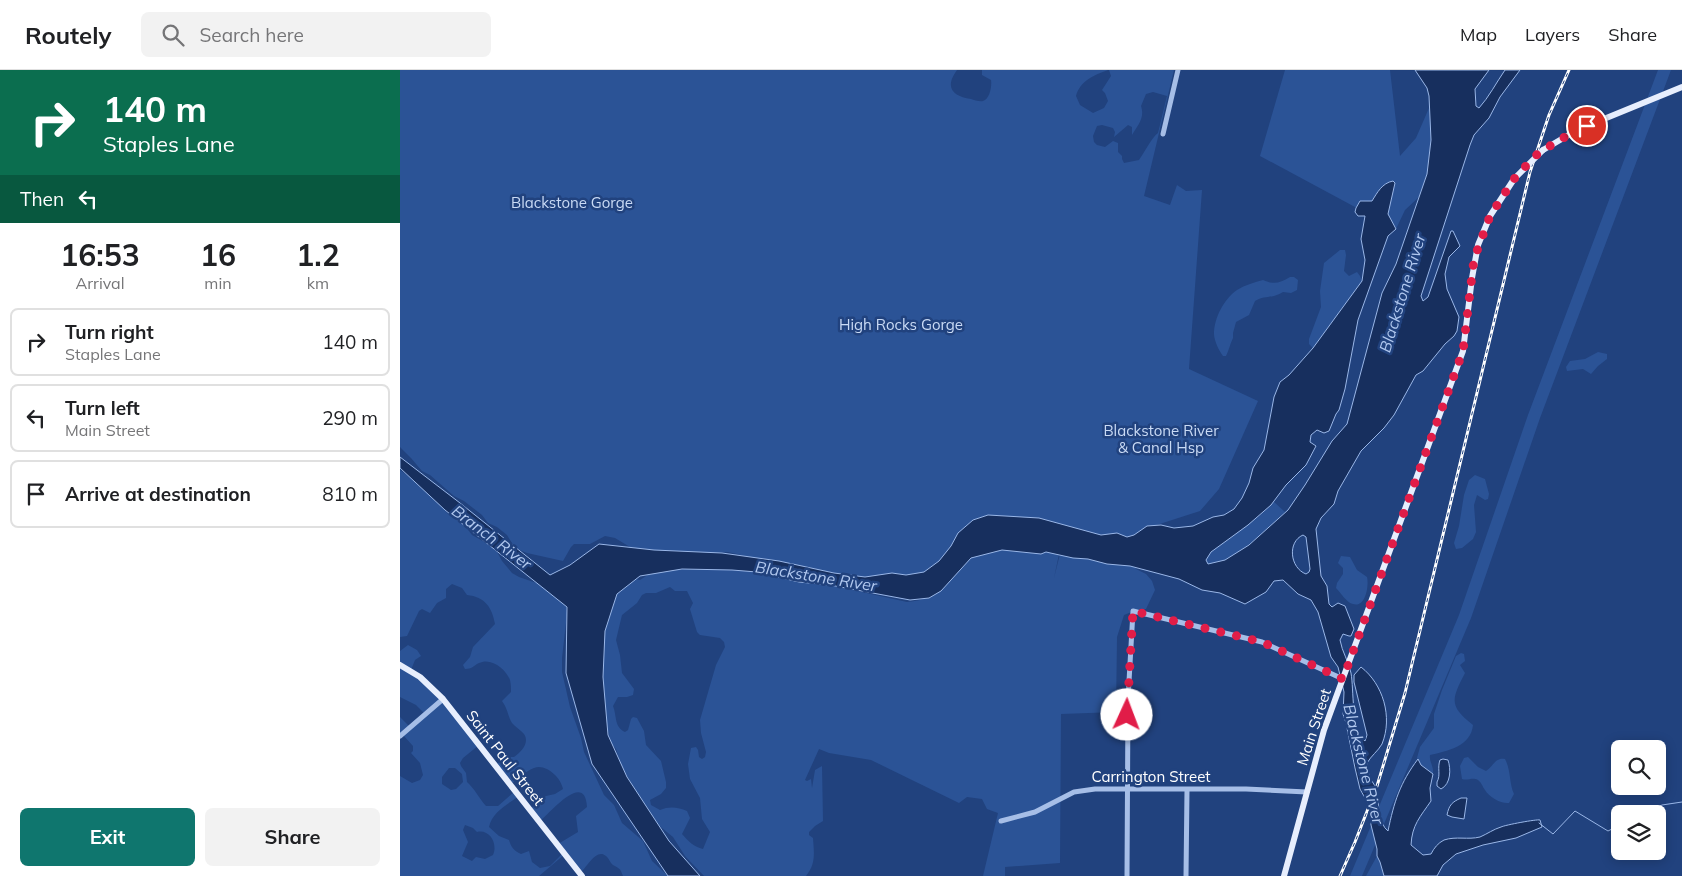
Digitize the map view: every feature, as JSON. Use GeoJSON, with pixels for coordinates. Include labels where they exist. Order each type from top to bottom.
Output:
{"type":"FeatureCollection","features":[{"type":"Feature","properties":{"kind":"main road","name":"Main Street"},"geometry":{"type":"LineString","coordinates":[[1284,876],[1324,730],[1339,689],[1341,678],[1351,657],[1463,351],[1478,245],[1490,216],[1514,179],[1543,150],[1577,130],[1682,87]]}},
{"type":"Feature","properties":{"kind":"main road","name":"Saint Paul Street"},"geometry":{"type":"LineString","coordinates":[[400,665],[420,677],[443,699],[582,876]]}},
{"type":"Feature","properties":{"kind":"street"},"geometry":{"type":"LineString","coordinates":[[1163,134],[1178,70]]}},
{"type":"Feature","properties":{"kind":"street"},"geometry":{"type":"LineString","coordinates":[[1127,876],[1128,699],[1133,611],[1262,642],[1341,678]]}},
{"type":"Feature","properties":{"kind":"street"},"geometry":{"type":"LineString","coordinates":[[400,736],[443,699]]}},
{"type":"Feature","properties":{"kind":"street","name":"Carrington Street"},"geometry":{"type":"LineString","coordinates":[[1001,821],[1035,812],[1074,792],[1095,789],[1246,789],[1307,792]]}},
{"type":"Feature","properties":{"kind":"street"},"geometry":{"type":"LineString","coordinates":[[1186,876],[1187,790]]}},
{"type":"Feature","properties":{"kind":"green space"},"geometry":{"type":"Polygon","coordinates":[[[400,70],[957,70],[951,82],[952,90],[959,96],[983,101],[990,92],[991,80],[982,75],[982,70],[1108,70],[1084,82],[1076,96],[1080,105],[1093,113],[1104,108],[1108,101],[1102,90],[1111,76],[1109,70],[1174,70],[1144,196],[1170,205],[1177,185],[1186,191],[1202,190],[1189,369],[1258,401],[1219,489],[1200,511],[1141,530],[1121,545],[953,551],[912,589],[794,567],[728,552],[699,554],[643,551],[630,547],[615,538],[605,536],[590,544],[574,544],[563,561],[527,553],[515,548],[507,535],[488,523],[482,515],[454,496],[430,475],[422,471],[400,447],[400,70]],[[1153,92],[1146,94],[1141,106],[1142,114],[1139,125],[1132,135],[1132,127],[1128,125],[1114,137],[1115,132],[1113,128],[1102,125],[1097,126],[1093,136],[1094,142],[1105,147],[1113,141],[1118,143],[1118,152],[1122,156],[1124,163],[1139,160],[1158,133],[1167,96],[1153,92]]]}},
{"type":"Feature","properties":{"kind":"green space"},"geometry":{"type":"Polygon","coordinates":[[[1285,70],[1390,70],[1400,156],[1416,138],[1429,108],[1431,140],[1427,174],[1419,197],[1405,210],[1396,229],[1395,226],[1394,228],[1260,156],[1285,70]]]}},
{"type":"Feature","properties":{"kind":"green space"},"geometry":{"type":"Polygon","coordinates":[[[1658,70],[1671,70],[1540,418],[1471,618],[1362,876],[1350,876],[1459,615],[1528,415],[1658,70]]]}},
{"type":"Feature","properties":{"kind":"green space"},"geometry":{"type":"Polygon","coordinates":[[[1340,250],[1345,250],[1346,255],[1344,271],[1349,276],[1357,272],[1362,281],[1313,348],[1309,344],[1309,339],[1321,307],[1320,291],[1324,263],[1340,250]]]}},
{"type":"Feature","properties":{"kind":"green space"},"geometry":{"type":"Polygon","coordinates":[[[1290,277],[1298,280],[1297,290],[1291,293],[1283,292],[1255,301],[1249,315],[1236,322],[1228,352],[1226,356],[1223,356],[1215,339],[1214,328],[1218,315],[1228,298],[1237,290],[1250,284],[1263,280],[1277,283],[1290,277]]]}},
{"type":"Feature","properties":{"kind":"green space"},"geometry":{"type":"Polygon","coordinates":[[[1598,352],[1607,354],[1607,359],[1591,374],[1583,369],[1567,371],[1566,367],[1570,361],[1585,359],[1598,352]]]}},
{"type":"Feature","properties":{"kind":"green space"},"geometry":{"type":"Polygon","coordinates":[[[400,470],[426,489],[448,514],[459,518],[472,535],[495,548],[502,561],[512,573],[554,589],[566,607],[562,672],[570,707],[584,752],[604,795],[614,805],[622,823],[643,841],[652,861],[668,876],[623,876],[620,869],[612,864],[603,854],[596,856],[582,871],[565,854],[539,876],[400,876],[400,776],[412,783],[420,780],[423,775],[420,763],[411,753],[413,746],[403,735],[400,737],[400,717],[410,727],[426,715],[416,705],[400,697],[400,651],[408,645],[417,650],[421,656],[415,660],[411,670],[421,677],[479,745],[463,758],[460,763],[466,773],[467,782],[486,806],[498,806],[515,791],[519,796],[505,805],[493,817],[489,827],[499,836],[509,840],[513,848],[519,853],[529,851],[532,862],[540,868],[550,866],[563,853],[558,844],[578,832],[576,816],[587,807],[585,797],[580,792],[574,793],[566,797],[540,821],[531,808],[546,796],[555,794],[563,789],[556,776],[543,767],[538,767],[528,771],[511,784],[497,764],[506,757],[517,755],[524,747],[526,737],[512,723],[502,701],[511,692],[510,680],[502,668],[488,662],[479,663],[467,669],[463,665],[470,657],[473,647],[495,624],[487,604],[479,598],[467,595],[462,588],[452,584],[446,589],[446,598],[437,603],[430,613],[422,609],[419,611],[407,636],[400,637],[400,470]],[[449,768],[442,777],[442,784],[451,790],[456,789],[463,782],[462,774],[455,768],[449,768]],[[465,825],[463,830],[468,842],[462,856],[472,861],[476,857],[485,859],[493,855],[494,842],[492,838],[486,833],[477,832],[465,825]]]}},
{"type":"Feature","properties":{"kind":"green space"},"geometry":{"type":"Polygon","coordinates":[[[1475,475],[1485,479],[1489,494],[1488,499],[1485,500],[1477,495],[1474,505],[1476,532],[1473,539],[1462,548],[1456,549],[1454,543],[1464,495],[1469,480],[1475,475]]]}},
{"type":"Feature","properties":{"kind":"green space"},"geometry":{"type":"Polygon","coordinates":[[[1273,501],[1285,512],[1238,552],[1217,563],[1208,564],[1206,560],[1218,546],[1258,517],[1273,501]]]}},
{"type":"Feature","properties":{"kind":"green space"},"geometry":{"type":"Polygon","coordinates":[[[1062,546],[1129,556],[1136,569],[1146,574],[1152,581],[1155,590],[1146,609],[1139,609],[1124,615],[1117,637],[1116,712],[1061,714],[1060,863],[1005,867],[1005,876],[983,876],[998,813],[987,809],[982,799],[967,797],[959,803],[871,760],[829,753],[819,749],[805,780],[811,779],[812,788],[815,770],[822,766],[823,821],[809,832],[809,835],[813,838],[814,858],[806,876],[704,876],[685,856],[673,837],[657,824],[639,797],[622,767],[616,749],[611,743],[605,717],[602,683],[602,634],[619,587],[634,579],[640,580],[652,572],[663,568],[680,570],[695,566],[754,569],[907,602],[919,600],[938,591],[953,576],[974,548],[1032,549],[1059,554],[1054,578],[1062,546]],[[670,587],[656,593],[646,593],[622,615],[616,640],[622,673],[634,689],[633,695],[618,697],[613,706],[617,724],[625,732],[628,730],[631,719],[633,717],[637,718],[644,731],[646,745],[661,761],[666,788],[661,794],[650,800],[651,805],[660,810],[674,808],[687,811],[690,818],[682,834],[691,843],[703,849],[710,832],[702,819],[700,798],[690,779],[688,764],[691,748],[696,747],[699,757],[702,759],[705,757],[706,752],[700,720],[716,665],[725,647],[724,642],[720,638],[700,635],[697,632],[690,609],[693,603],[687,591],[675,591],[670,587]]]}},
{"type":"Feature","properties":{"kind":"green space"},"geometry":{"type":"Polygon","coordinates":[[[1341,556],[1350,557],[1357,570],[1367,577],[1366,595],[1361,603],[1353,604],[1348,602],[1336,588],[1343,574],[1343,568],[1338,563],[1341,556]]]}},
{"type":"Feature","properties":{"kind":"green space"},"geometry":{"type":"Polygon","coordinates":[[[1461,653],[1464,654],[1465,661],[1460,665],[1465,673],[1457,690],[1455,702],[1460,713],[1473,725],[1468,738],[1463,743],[1444,752],[1430,755],[1433,774],[1420,765],[1417,758],[1420,747],[1434,728],[1434,714],[1442,690],[1456,656],[1461,653]]]}},
{"type":"Feature","properties":{"kind":"green space"},"geometry":{"type":"Polygon","coordinates":[[[1468,757],[1478,767],[1486,771],[1499,759],[1505,759],[1514,794],[1509,803],[1492,797],[1478,780],[1462,779],[1460,766],[1464,758],[1468,757]]]}},
{"type":"Feature","properties":{"kind":"green space"},"geometry":{"type":"Polygon","coordinates":[[[1377,856],[1384,876],[1366,876],[1377,856]]]}},
{"type":"Feature","properties":{"kind":"water"},"geometry":{"type":"Polygon","coordinates":[[[1415,70],[1489,70],[1475,89],[1476,106],[1479,108],[1505,70],[1520,70],[1500,97],[1489,118],[1474,135],[1421,296],[1423,301],[1428,297],[1451,231],[1453,231],[1460,246],[1449,257],[1445,274],[1447,289],[1459,317],[1457,331],[1423,371],[1416,375],[1394,415],[1361,451],[1338,491],[1334,504],[1321,518],[1316,529],[1321,576],[1327,586],[1329,604],[1332,607],[1338,603],[1345,606],[1354,629],[1351,636],[1343,634],[1340,640],[1351,673],[1357,728],[1365,741],[1367,735],[1354,682],[1354,675],[1361,667],[1375,682],[1384,702],[1386,712],[1385,734],[1382,744],[1367,763],[1370,777],[1375,785],[1382,823],[1385,828],[1388,831],[1398,793],[1418,759],[1421,765],[1433,774],[1430,788],[1431,801],[1417,822],[1411,845],[1423,855],[1431,854],[1436,846],[1444,840],[1480,837],[1504,826],[1540,820],[1542,827],[1516,838],[1483,845],[1456,854],[1443,865],[1437,876],[1384,876],[1377,856],[1371,825],[1370,807],[1360,789],[1343,714],[1344,692],[1338,667],[1331,657],[1318,612],[1311,600],[1298,594],[1283,580],[1274,581],[1266,592],[1245,604],[1220,593],[1202,590],[1179,579],[1130,566],[1107,564],[1046,552],[1041,554],[1002,550],[971,558],[941,591],[929,598],[910,600],[830,585],[799,582],[757,572],[682,569],[640,576],[617,594],[605,631],[603,677],[608,735],[627,777],[669,841],[700,876],[668,876],[592,764],[566,673],[567,607],[445,510],[400,468],[400,457],[550,575],[570,565],[599,544],[654,550],[722,553],[779,561],[834,573],[865,577],[892,573],[906,575],[924,572],[939,561],[951,546],[958,533],[973,520],[988,515],[1039,518],[1101,535],[1117,533],[1127,537],[1134,535],[1147,526],[1161,525],[1174,528],[1193,526],[1213,517],[1224,515],[1234,509],[1242,498],[1253,468],[1264,450],[1274,397],[1280,382],[1289,375],[1313,348],[1362,281],[1365,260],[1361,239],[1365,216],[1358,216],[1355,212],[1356,208],[1360,201],[1372,201],[1383,186],[1393,181],[1395,183],[1388,214],[1396,229],[1388,236],[1358,320],[1345,389],[1339,410],[1329,431],[1324,433],[1317,430],[1311,435],[1310,442],[1316,446],[1306,465],[1286,485],[1271,505],[1248,525],[1211,552],[1206,560],[1208,564],[1225,560],[1249,545],[1288,510],[1332,441],[1347,424],[1382,293],[1396,264],[1427,174],[1431,140],[1427,88],[1415,70]],[[1303,535],[1294,543],[1292,555],[1297,566],[1306,574],[1310,569],[1306,537],[1303,535]]]}},
{"type":"Feature","properties":{"kind":"water"},"geometry":{"type":"Polygon","coordinates":[[[1443,759],[1448,760],[1450,772],[1447,784],[1441,789],[1437,786],[1437,782],[1439,763],[1443,759]]]}},
{"type":"Feature","properties":{"kind":"water"},"geometry":{"type":"Polygon","coordinates":[[[1461,798],[1467,798],[1464,819],[1447,815],[1451,804],[1461,798]]]}},
{"type":"Feature","properties":{"kind":"waterway"},"geometry":{"type":"LineString","coordinates":[[1662,805],[1682,802]]}},
{"type":"Feature","properties":{"kind":"waterway"},"geometry":{"type":"LineString","coordinates":[[1539,823],[1553,834],[1575,811],[1608,831],[1611,830]]}},
{"type":"Feature","properties":{"kind":"railway"},"geometry":{"type":"LineString","coordinates":[[1340,876],[1377,786],[1405,693],[1530,172],[1549,115],[1569,70]]}},
{"type":"Feature","properties":{"kind":"route"},"geometry":{"type":"LineString","coordinates":[[1127,715],[1133,611],[1262,642],[1343,679],[1463,351],[1466,339],[1474,259],[1490,216],[1505,191],[1535,156],[1567,135],[1587,126]]}},
{"type":"Feature","properties":{"kind":"park label","name":"Blackstone Gorge"},"geometry":{"type":"Point","coordinates":[572,203]}},
{"type":"Feature","properties":{"kind":"park label","name":"High Rocks Gorge"},"geometry":{"type":"Point","coordinates":[901,325]}},
{"type":"Feature","properties":{"kind":"park label","name":"Blackstone River & Canal Hsp"},"geometry":{"type":"Point","coordinates":[1161,440]}},
{"type":"Feature","properties":{"kind":"water label","name":"Blackstone River"},"geometry":{"type":"Point","coordinates":[1402,293]}},
{"type":"Feature","properties":{"kind":"water label","name":"Branch River"},"geometry":{"type":"Point","coordinates":[492,537]}},
{"type":"Feature","properties":{"kind":"water label","name":"Blackstone River"},"geometry":{"type":"Point","coordinates":[816,576]}},
{"type":"Feature","properties":{"kind":"water label","name":"Blackstone River"},"geometry":{"type":"Point","coordinates":[1364,764]}}]}
